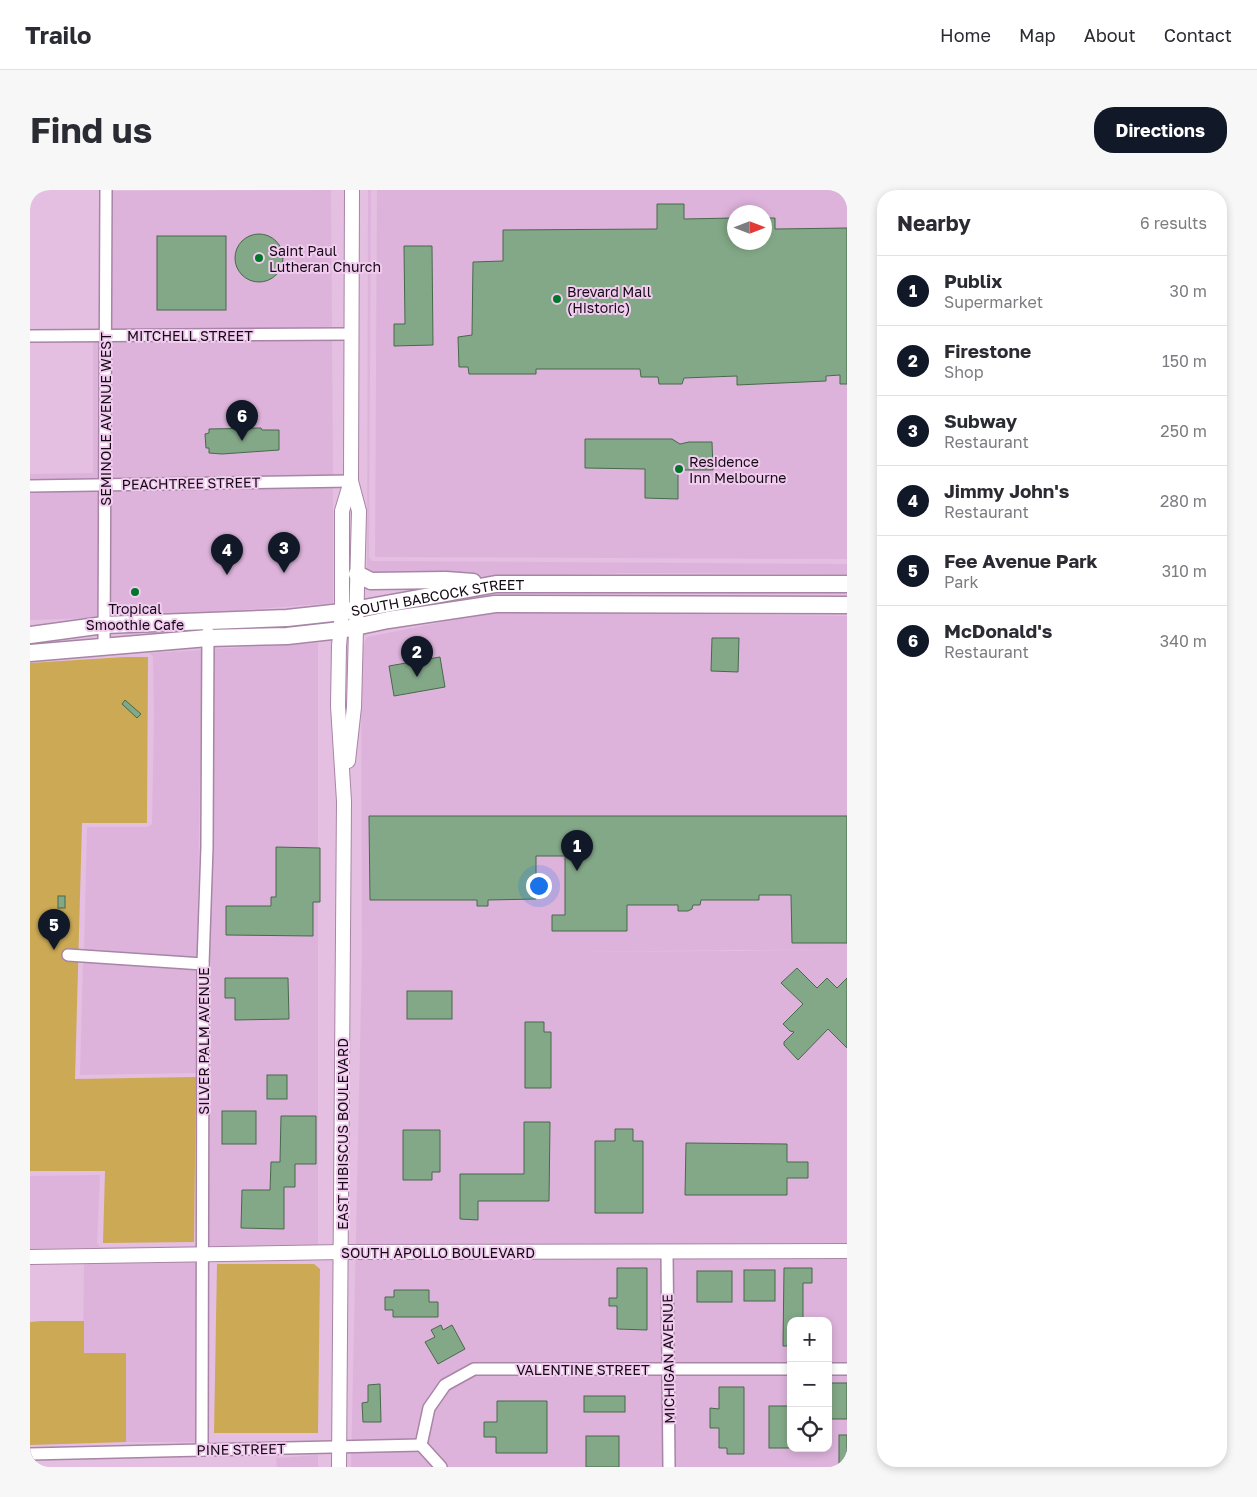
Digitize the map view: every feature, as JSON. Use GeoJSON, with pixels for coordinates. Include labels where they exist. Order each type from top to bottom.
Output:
{"type":"FeatureCollection","features":[{"type":"Feature","properties":{"kind":"main road"},"geometry":{"type":"LineString","coordinates":[[357,574],[371,581],[446,580],[496,584]]}},
{"type":"Feature","properties":{"kind":"main road","name":"SOUTH BABCOCK STREET"},"geometry":{"type":"LineString","coordinates":[[30,635],[104,625],[287,618],[349,610],[496,584],[847,584]]}},
{"type":"Feature","properties":{"kind":"main road"},"geometry":{"type":"LineString","coordinates":[[624,605],[654,593],[664,584]]}},
{"type":"Feature","properties":{"kind":"main road"},"geometry":{"type":"LineString","coordinates":[[651,605],[676,589],[704,584]]}},
{"type":"Feature","properties":{"kind":"main road","name":"SOUTH BABCOCK STREET"},"geometry":{"type":"LineString","coordinates":[[30,654],[208,635],[287,636],[495,604],[847,605]]}},
{"type":"Feature","properties":{"kind":"street","name":"SEMINOLE AVENUE WEST"},"geometry":{"type":"LineString","coordinates":[[104,647],[106,190]]}},
{"type":"Feature","properties":{"kind":"street"},"geometry":{"type":"LineString","coordinates":[[349,610],[357,574],[359,511],[351,481],[350,334],[352,190]]}},
{"type":"Feature","properties":{"kind":"street","name":"MITCHELL STREET"},"geometry":{"type":"LineString","coordinates":[[30,336],[350,334]]}},
{"type":"Feature","properties":{"kind":"street"},"geometry":{"type":"LineString","coordinates":[[349,610],[342,512],[351,481]]}},
{"type":"Feature","properties":{"kind":"street","name":"PEACHTREE STREET"},"geometry":{"type":"LineString","coordinates":[[30,486],[351,481]]}},
{"type":"Feature","properties":{"kind":"street","name":"EAST HIBISCUS BOULEVARD"},"geometry":{"type":"LineString","coordinates":[[339,1467],[344,801],[354,706],[348,628],[349,610]]}},
{"type":"Feature","properties":{"kind":"street","name":"SILVER PALM AVENUE"},"geometry":{"type":"LineString","coordinates":[[202,1450],[203,964],[207,838],[208,635]]}},
{"type":"Feature","properties":{"kind":"street"},"geometry":{"type":"LineString","coordinates":[[68,955],[203,964]]}},
{"type":"Feature","properties":{"kind":"street","name":"MICHIGAN AVENUE"},"geometry":{"type":"LineString","coordinates":[[667,1251],[669,1467]]}},
{"type":"Feature","properties":{"kind":"street","name":"SOUTH APOLLO BOULEVARD"},"geometry":{"type":"LineString","coordinates":[[30,1257],[342,1252],[847,1251]]}},
{"type":"Feature","properties":{"kind":"street","name":"VALENTINE STREET"},"geometry":{"type":"LineString","coordinates":[[421,1444],[429,1408],[445,1385],[474,1369],[787,1369]]}},
{"type":"Feature","properties":{"kind":"street"},"geometry":{"type":"LineString","coordinates":[[832,1369],[847,1369]]}},
{"type":"Feature","properties":{"kind":"street"},"geometry":{"type":"LineString","coordinates":[[421,1444],[441,1467]]}},
{"type":"Feature","properties":{"kind":"street","name":"PINE STREET"},"geometry":{"type":"LineString","coordinates":[[30,1454],[421,1444]]}},
{"type":"Feature","properties":{"kind":"shaded area"},"geometry":{"type":"Polygon","coordinates":[[[331,190],[332,329],[111,329],[112,191],[331,190]]]}},
{"type":"Feature","properties":{"kind":"shaded area"},"geometry":{"type":"Polygon","coordinates":[[[368,190],[371,190],[369,557],[372,561],[847,564],[847,574],[628,573],[474,577],[373,575],[367,572],[368,190]]]}},
{"type":"Feature","properties":{"kind":"shaded area"},"geometry":{"type":"Polygon","coordinates":[[[377,190],[847,190],[847,559],[375,557],[377,190]]]}},
{"type":"Feature","properties":{"kind":"shaded area"},"geometry":{"type":"Polygon","coordinates":[[[93,340],[98,340],[98,480],[30,481],[30,474],[93,473],[93,340]]]}},
{"type":"Feature","properties":{"kind":"shaded area"},"geometry":{"type":"Polygon","coordinates":[[[111,340],[332,340],[333,476],[111,480],[111,340]]]}},
{"type":"Feature","properties":{"kind":"shaded area"},"geometry":{"type":"Polygon","coordinates":[[[333,486],[333,603],[168,616],[111,618],[111,491],[333,486]]]}},
{"type":"Feature","properties":{"kind":"shaded area"},"geometry":{"type":"Polygon","coordinates":[[[98,491],[98,618],[30,620],[30,492],[98,491]]]}},
{"type":"Feature","properties":{"kind":"shaded area"},"geometry":{"type":"Polygon","coordinates":[[[493,612],[847,616],[847,1467],[351,1467],[362,954],[361,651],[367,637],[493,612]],[[844,949],[565,952],[736,951],[844,949]]]}},
{"type":"Feature","properties":{"kind":"shaded area"},"geometry":{"type":"Polygon","coordinates":[[[318,643],[318,1247],[209,1248],[209,964],[214,649],[318,643]]]}},
{"type":"Feature","properties":{"kind":"shaded area"},"geometry":{"type":"Polygon","coordinates":[[[202,650],[197,958],[84,951],[87,827],[147,827],[152,824],[154,716],[153,657],[150,653],[202,650]]]}},
{"type":"Feature","properties":{"kind":"shaded area"},"geometry":{"type":"Polygon","coordinates":[[[148,657],[147,823],[82,823],[75,1079],[196,1077],[194,1242],[103,1243],[105,1171],[30,1171],[30,663],[148,657]]]}},
{"type":"Feature","properties":{"kind":"shaded area"},"geometry":{"type":"Polygon","coordinates":[[[83,962],[197,969],[197,1073],[80,1075],[83,962]]]}},
{"type":"Feature","properties":{"kind":"shaded area"},"geometry":{"type":"Polygon","coordinates":[[[100,1175],[97,1243],[100,1247],[197,1246],[197,1248],[84,1251],[83,1248],[30,1249],[30,1176],[100,1175]]]}},
{"type":"Feature","properties":{"kind":"shaded area"},"geometry":{"type":"Polygon","coordinates":[[[197,1259],[196,1442],[126,1442],[126,1353],[83,1353],[84,1262],[197,1259]]]}},
{"type":"Feature","properties":{"kind":"shaded area"},"geometry":{"type":"Polygon","coordinates":[[[217,1264],[314,1264],[320,1269],[318,1433],[214,1433],[217,1264]]]}},
{"type":"Feature","properties":{"kind":"shaded area"},"geometry":{"type":"Polygon","coordinates":[[[84,1321],[84,1353],[126,1353],[126,1442],[30,1445],[30,1322],[84,1321]]]}},
{"type":"Feature","properties":{"kind":"shaded area"},"geometry":{"type":"Polygon","coordinates":[[[318,1455],[318,1467],[277,1467],[276,1458],[318,1455]]]}},
{"type":"Feature","properties":{"kind":"building"},"geometry":{"type":"Polygon","coordinates":[[[657,204],[684,204],[684,219],[727,218],[727,250],[772,250],[772,218],[775,218],[775,229],[847,228],[847,384],[840,384],[840,375],[826,376],[826,381],[737,385],[737,376],[684,378],[682,384],[659,384],[658,377],[641,377],[640,369],[536,369],[536,374],[469,374],[468,367],[459,367],[458,337],[472,335],[473,262],[503,261],[503,230],[657,229],[657,204]]]}},
{"type":"Feature","properties":{"kind":"building","name":"Saint Paul Lutheran Church"},"geometry":{"type":"Polygon","coordinates":[[[259,234],[268,236],[276,241],[281,249],[283,258],[281,267],[276,275],[268,280],[259,282],[250,280],[242,275],[237,267],[235,258],[237,249],[242,241],[250,236],[259,234]]]}},
{"type":"Feature","properties":{"kind":"building"},"geometry":{"type":"Polygon","coordinates":[[[157,236],[226,236],[226,310],[157,310],[157,236]]]}},
{"type":"Feature","properties":{"kind":"building"},"geometry":{"type":"Polygon","coordinates":[[[404,246],[432,246],[433,345],[394,346],[394,324],[405,324],[404,246]]]}},
{"type":"Feature","properties":{"kind":"building"},"geometry":{"type":"Polygon","coordinates":[[[261,428],[262,430],[279,430],[279,450],[222,454],[209,453],[209,448],[206,448],[205,434],[209,433],[209,429],[261,428]]]}},
{"type":"Feature","properties":{"kind":"building","name":"Residence Inn Melbourne"},"geometry":{"type":"Polygon","coordinates":[[[585,439],[672,439],[680,444],[712,442],[713,470],[678,470],[678,499],[645,498],[645,469],[585,468],[585,439]]]}},
{"type":"Feature","properties":{"kind":"building"},"geometry":{"type":"Polygon","coordinates":[[[712,638],[739,638],[738,672],[711,671],[712,638]]]}},
{"type":"Feature","properties":{"kind":"building"},"geometry":{"type":"Polygon","coordinates":[[[440,657],[445,687],[394,696],[389,666],[440,657]]]}},
{"type":"Feature","properties":{"kind":"building"},"geometry":{"type":"Polygon","coordinates":[[[125,700],[141,714],[137,718],[122,704],[125,700]]]}},
{"type":"Feature","properties":{"kind":"building"},"geometry":{"type":"Polygon","coordinates":[[[369,816],[847,816],[847,943],[792,943],[791,895],[759,895],[759,900],[701,900],[700,905],[693,905],[692,909],[688,911],[678,911],[678,905],[627,905],[627,931],[552,931],[552,915],[565,915],[565,856],[536,856],[536,899],[488,900],[488,906],[477,906],[477,900],[370,900],[369,816]]]}},
{"type":"Feature","properties":{"kind":"building"},"geometry":{"type":"Polygon","coordinates":[[[276,847],[320,848],[320,902],[313,902],[313,936],[226,935],[226,906],[271,906],[271,897],[276,897],[276,847]]]}},
{"type":"Feature","properties":{"kind":"building"},"geometry":{"type":"Polygon","coordinates":[[[58,896],[65,896],[65,908],[58,908],[58,896]]]}},
{"type":"Feature","properties":{"kind":"building"},"geometry":{"type":"Polygon","coordinates":[[[797,968],[817,988],[827,978],[837,988],[847,978],[847,1048],[828,1029],[798,1060],[784,1045],[784,1042],[794,1032],[790,1031],[783,1024],[803,1004],[781,983],[797,968]]]}},
{"type":"Feature","properties":{"kind":"building"},"geometry":{"type":"Polygon","coordinates":[[[225,978],[288,978],[289,1019],[235,1020],[235,998],[225,998],[225,978]]]}},
{"type":"Feature","properties":{"kind":"building"},"geometry":{"type":"Polygon","coordinates":[[[407,991],[452,991],[452,1019],[407,1019],[407,991]]]}},
{"type":"Feature","properties":{"kind":"building"},"geometry":{"type":"Polygon","coordinates":[[[525,1022],[544,1022],[544,1032],[551,1032],[551,1088],[525,1088],[525,1022]]]}},
{"type":"Feature","properties":{"kind":"building"},"geometry":{"type":"Polygon","coordinates":[[[267,1075],[287,1075],[287,1099],[267,1099],[267,1075]]]}},
{"type":"Feature","properties":{"kind":"building"},"geometry":{"type":"Polygon","coordinates":[[[222,1111],[256,1111],[256,1144],[222,1144],[222,1111]]]}},
{"type":"Feature","properties":{"kind":"building"},"geometry":{"type":"Polygon","coordinates":[[[281,1116],[316,1116],[316,1164],[295,1164],[295,1187],[284,1187],[284,1229],[241,1228],[242,1190],[270,1190],[271,1162],[280,1162],[281,1116]]]}},
{"type":"Feature","properties":{"kind":"building"},"geometry":{"type":"Polygon","coordinates":[[[524,1122],[550,1122],[549,1201],[478,1201],[478,1220],[460,1219],[460,1174],[524,1174],[524,1122]]]}},
{"type":"Feature","properties":{"kind":"building"},"geometry":{"type":"Polygon","coordinates":[[[615,1129],[633,1129],[633,1141],[643,1141],[643,1213],[595,1213],[595,1141],[615,1141],[615,1129]]]}},
{"type":"Feature","properties":{"kind":"building"},"geometry":{"type":"Polygon","coordinates":[[[403,1130],[440,1130],[440,1172],[432,1172],[432,1180],[403,1180],[403,1130]]]}},
{"type":"Feature","properties":{"kind":"building"},"geometry":{"type":"Polygon","coordinates":[[[686,1143],[787,1144],[787,1162],[808,1162],[808,1178],[787,1178],[787,1195],[685,1195],[686,1143]]]}},
{"type":"Feature","properties":{"kind":"building"},"geometry":{"type":"Polygon","coordinates":[[[617,1268],[647,1268],[647,1330],[617,1329],[617,1306],[609,1306],[609,1298],[617,1298],[617,1268]]]}},
{"type":"Feature","properties":{"kind":"building"},"geometry":{"type":"Polygon","coordinates":[[[784,1268],[812,1268],[812,1283],[803,1283],[803,1317],[787,1317],[787,1346],[783,1346],[784,1268]]]}},
{"type":"Feature","properties":{"kind":"building"},"geometry":{"type":"Polygon","coordinates":[[[744,1270],[775,1270],[775,1301],[744,1301],[744,1270]]]}},
{"type":"Feature","properties":{"kind":"building"},"geometry":{"type":"Polygon","coordinates":[[[697,1271],[732,1271],[732,1302],[697,1302],[697,1271]]]}},
{"type":"Feature","properties":{"kind":"building"},"geometry":{"type":"Polygon","coordinates":[[[394,1290],[429,1290],[429,1302],[438,1302],[438,1317],[393,1317],[393,1310],[385,1310],[385,1297],[394,1297],[394,1290]]]}},
{"type":"Feature","properties":{"kind":"building"},"geometry":{"type":"Polygon","coordinates":[[[441,1325],[443,1330],[452,1325],[465,1349],[438,1364],[425,1342],[435,1337],[431,1330],[441,1325]]]}},
{"type":"Feature","properties":{"kind":"building"},"geometry":{"type":"Polygon","coordinates":[[[832,1383],[847,1383],[847,1419],[832,1419],[832,1383]]]}},
{"type":"Feature","properties":{"kind":"building"},"geometry":{"type":"Polygon","coordinates":[[[380,1384],[381,1422],[363,1422],[362,1403],[368,1402],[368,1385],[380,1384]]]}},
{"type":"Feature","properties":{"kind":"building"},"geometry":{"type":"Polygon","coordinates":[[[719,1387],[744,1387],[744,1454],[727,1454],[727,1448],[719,1448],[719,1428],[710,1428],[710,1408],[719,1409],[719,1387]]]}},
{"type":"Feature","properties":{"kind":"building"},"geometry":{"type":"Polygon","coordinates":[[[584,1396],[625,1396],[625,1412],[584,1412],[584,1396]]]}},
{"type":"Feature","properties":{"kind":"building"},"geometry":{"type":"Polygon","coordinates":[[[497,1401],[547,1401],[547,1453],[496,1453],[496,1437],[484,1437],[484,1422],[497,1422],[497,1401]]]}},
{"type":"Feature","properties":{"kind":"building"},"geometry":{"type":"Polygon","coordinates":[[[769,1406],[787,1406],[787,1448],[769,1448],[769,1406]]]}},
{"type":"Feature","properties":{"kind":"building"},"geometry":{"type":"Polygon","coordinates":[[[839,1435],[847,1435],[847,1467],[839,1467],[839,1435]]]}},
{"type":"Feature","properties":{"kind":"building"},"geometry":{"type":"Polygon","coordinates":[[[586,1436],[619,1436],[619,1467],[586,1467],[586,1436]]]}},
{"type":"Feature","properties":{"kind":"place","name":"Saint Paul Lutheran Church"},"geometry":{"type":"Point","coordinates":[259,258]}},
{"type":"Feature","properties":{"kind":"place","name":"Brevard Mall (Historic)"},"geometry":{"type":"Point","coordinates":[557,299]}},
{"type":"Feature","properties":{"kind":"place","name":"McDonald's"},"geometry":{"type":"Point","coordinates":[242,441]}},
{"type":"Feature","properties":{"kind":"place","name":"Residence Inn Melbourne"},"geometry":{"type":"Point","coordinates":[679,469]}},
{"type":"Feature","properties":{"kind":"place","name":"Subway"},"geometry":{"type":"Point","coordinates":[284,573]}},
{"type":"Feature","properties":{"kind":"place","name":"Jimmy John's"},"geometry":{"type":"Point","coordinates":[227,575]}},
{"type":"Feature","properties":{"kind":"place","name":"Tropical Smoothie Cafe"},"geometry":{"type":"Point","coordinates":[135,592]}},
{"type":"Feature","properties":{"kind":"place","name":"Firestone"},"geometry":{"type":"Point","coordinates":[417,677]}},
{"type":"Feature","properties":{"kind":"place","name":"Publix"},"geometry":{"type":"Point","coordinates":[577,871]}},
{"type":"Feature","properties":{"kind":"place","name":"Fee Avenue Park"},"geometry":{"type":"Point","coordinates":[54,950]}}]}
